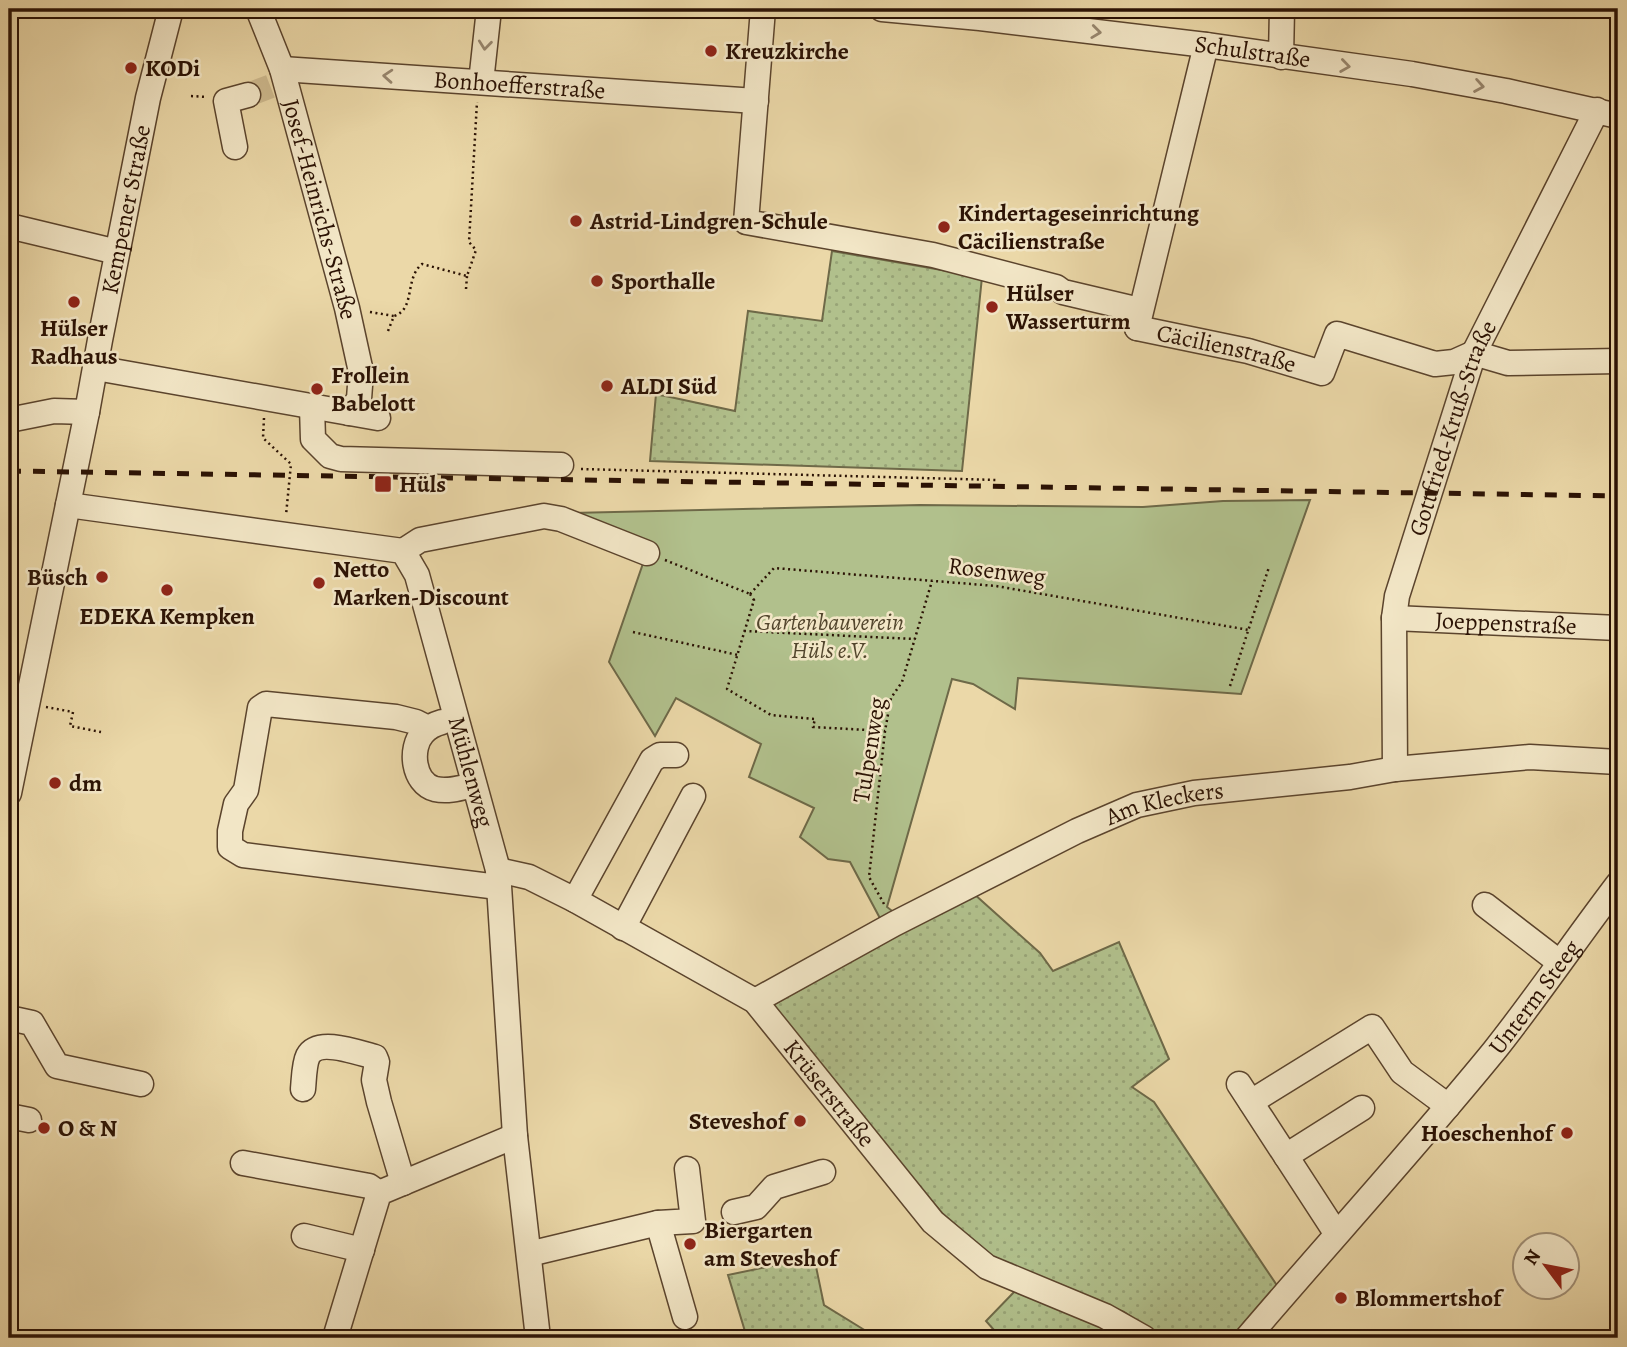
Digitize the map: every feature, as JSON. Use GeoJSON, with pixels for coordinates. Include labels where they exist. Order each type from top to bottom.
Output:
{"type":"FeatureCollection","features":[{"type":"Feature","properties":{"kind":"street","name":"Josef-Heinrichs-Straße"},"geometry":{"type":"LineString","coordinates":[[258,9],[281,78],[348,308],[361,372],[359,399],[349,413]]}},
{"type":"Feature","properties":{"kind":"street"},"geometry":{"type":"LineString","coordinates":[[481,82],[489,9]]}},
{"type":"Feature","properties":{"kind":"street"},"geometry":{"type":"LineString","coordinates":[[756,102],[763,9]]}},
{"type":"Feature","properties":{"kind":"street","name":"Schulstraße"},"geometry":{"type":"LineString","coordinates":[[882,9],[1206,45],[1412,74],[1608,113]]}},
{"type":"Feature","properties":{"kind":"street"},"geometry":{"type":"LineString","coordinates":[[1281,57],[1282,9]]}},
{"type":"Feature","properties":{"kind":"street","name":"Kempener Straße"},"geometry":{"type":"LineString","coordinates":[[9,793],[20,706],[68,505],[167,11]]}},
{"type":"Feature","properties":{"kind":"street"},"geometry":{"type":"LineString","coordinates":[[1137,328],[1206,45]]}},
{"type":"Feature","properties":{"kind":"street","name":"Bonhoefferstraße"},"geometry":{"type":"LineString","coordinates":[[281,78],[481,82],[756,102]]}},
{"type":"Feature","properties":{"kind":"street"},"geometry":{"type":"LineString","coordinates":[[235,147],[226,101],[248,95]]}},
{"type":"Feature","properties":{"kind":"street","name":"Cäcilienstraße"},"geometry":{"type":"LineString","coordinates":[[756,102],[746,222],[933,255],[1056,287],[1063,292],[1135,309],[1137,328],[1248,351],[1322,373],[1337,334],[1435,364],[1454,362],[1474,353]]}},
{"type":"Feature","properties":{"kind":"street","name":"Gottfried-Kruß-Straße"},"geometry":{"type":"LineString","coordinates":[[1395,769],[1396,596],[1474,353],[1608,113]]}},
{"type":"Feature","properties":{"kind":"street"},"geometry":{"type":"LineString","coordinates":[[9,226],[117,252]]}},
{"type":"Feature","properties":{"kind":"street"},"geometry":{"type":"LineString","coordinates":[[1474,353],[1508,363],[1618,361]]}},
{"type":"Feature","properties":{"kind":"street"},"geometry":{"type":"LineString","coordinates":[[96,368],[378,418]]}},
{"type":"Feature","properties":{"kind":"street"},"geometry":{"type":"LineString","coordinates":[[312,407],[313,439],[330,456],[341,459],[561,465]]}},
{"type":"Feature","properties":{"kind":"street"},"geometry":{"type":"LineString","coordinates":[[9,420],[54,411],[87,412]]}},
{"type":"Feature","properties":{"kind":"street"},"geometry":{"type":"LineString","coordinates":[[68,505],[403,551],[420,540],[544,516],[561,519],[647,553]]}},
{"type":"Feature","properties":{"kind":"street","name":"Mühlenweg"},"geometry":{"type":"LineString","coordinates":[[403,551],[417,575],[498,879],[515,1136],[538,1338]]}},
{"type":"Feature","properties":{"kind":"street","name":"Joeppenstraße"},"geometry":{"type":"LineString","coordinates":[[1394,618],[1618,628]]}},
{"type":"Feature","properties":{"kind":"street","name":"Krüserstraße"},"geometry":{"type":"LineString","coordinates":[[428,728],[396,717],[266,704],[260,708],[246,790],[236,804],[230,831],[230,847],[243,855],[498,879],[529,877],[575,900],[755,1001],[933,1222],[987,1268],[1105,1316],[1144,1338]]}},
{"type":"Feature","properties":{"kind":"street"},"geometry":{"type":"LineString","coordinates":[[456,718],[428,728],[421,735],[416,747],[414,765],[421,778],[432,788],[457,789],[474,785]]}},
{"type":"Feature","properties":{"kind":"street"},"geometry":{"type":"LineString","coordinates":[[575,900],[652,761],[660,755],[676,755]]}},
{"type":"Feature","properties":{"kind":"street","name":"Am Kleckers"},"geometry":{"type":"LineString","coordinates":[[755,1001],[894,924],[1077,831],[1137,805],[1194,793],[1336,779],[1395,769],[1530,757],[1618,762]]}},
{"type":"Feature","properties":{"kind":"street"},"geometry":{"type":"LineString","coordinates":[[623,928],[693,796]]}},
{"type":"Feature","properties":{"kind":"street","name":"Unterm Steeg"},"geometry":{"type":"LineString","coordinates":[[1247,1338],[1496,1048],[1618,884]]}},
{"type":"Feature","properties":{"kind":"street"},"geometry":{"type":"LineString","coordinates":[[1485,905],[1559,962]]}},
{"type":"Feature","properties":{"kind":"street"},"geometry":{"type":"LineString","coordinates":[[9,1018],[32,1023],[57,1066],[141,1084]]}},
{"type":"Feature","properties":{"kind":"street"},"geometry":{"type":"LineString","coordinates":[[1336,1233],[1245,1093],[1372,1027],[1402,1072],[1448,1106]]}},
{"type":"Feature","properties":{"kind":"street"},"geometry":{"type":"LineString","coordinates":[[303,1088],[308,1056],[316,1048],[324,1045],[375,1057],[374,1080],[403,1183]]}},
{"type":"Feature","properties":{"kind":"street"},"geometry":{"type":"LineString","coordinates":[[1286,1156],[1362,1108]]}},
{"type":"Feature","properties":{"kind":"street"},"geometry":{"type":"LineString","coordinates":[[379,1193],[515,1136]]}},
{"type":"Feature","properties":{"kind":"street"},"geometry":{"type":"LineString","coordinates":[[243,1163],[369,1186],[379,1193]]}},
{"type":"Feature","properties":{"kind":"street"},"geometry":{"type":"LineString","coordinates":[[687,1169],[695,1225]]}},
{"type":"Feature","properties":{"kind":"street"},"geometry":{"type":"LineString","coordinates":[[529,1254],[658,1223],[695,1225],[727,1213],[756,1208],[774,1187],[823,1171]]}},
{"type":"Feature","properties":{"kind":"street"},"geometry":{"type":"LineString","coordinates":[[335,1338],[379,1193]]}},
{"type":"Feature","properties":{"kind":"street"},"geometry":{"type":"LineString","coordinates":[[658,1223],[685,1317]]}},
{"type":"Feature","properties":{"kind":"street"},"geometry":{"type":"LineString","coordinates":[[304,1236],[362,1250]]}},
{"type":"Feature","properties":{"kind":"path"},"geometry":{"type":"LineString","coordinates":[[466,289],[467,276],[476,250],[469,242],[477,98],[481,82]]}},
{"type":"Feature","properties":{"kind":"path"},"geometry":{"type":"LineString","coordinates":[[348,308],[394,316],[401,314],[406,306],[414,271],[422,264],[467,276]]}},
{"type":"Feature","properties":{"kind":"path"},"geometry":{"type":"LineString","coordinates":[[388,331],[394,316]]}},
{"type":"Feature","properties":{"kind":"path"},"geometry":{"type":"LineString","coordinates":[[265,399],[263,438],[291,464],[284,536]]}},
{"type":"Feature","properties":{"kind":"path"},"geometry":{"type":"LineString","coordinates":[[561,465],[585,470],[998,480]]}},
{"type":"Feature","properties":{"kind":"path"},"geometry":{"type":"LineString","coordinates":[[647,553],[750,594],[754,600],[727,689],[771,715],[815,719],[813,727],[885,731]]}},
{"type":"Feature","properties":{"kind":"path"},"geometry":{"type":"LineString","coordinates":[[1230,686],[1269,567]]}},
{"type":"Feature","properties":{"kind":"path","name":"Rosenweg"},"geometry":{"type":"LineString","coordinates":[[750,594],[774,568],[996,586],[1249,630]]}},
{"type":"Feature","properties":{"kind":"path","name":"Tulpenweg"},"geometry":{"type":"LineString","coordinates":[[894,924],[869,877],[885,731],[891,698],[902,682],[932,581]]}},
{"type":"Feature","properties":{"kind":"path"},"geometry":{"type":"LineString","coordinates":[[744,631],[915,639]]}},
{"type":"Feature","properties":{"kind":"path"},"geometry":{"type":"LineString","coordinates":[[633,632],[738,655]]}},
{"type":"Feature","properties":{"kind":"path"},"geometry":{"type":"LineString","coordinates":[[20,706],[73,712],[70,726],[101,732]]}},
{"type":"Feature","properties":{"kind":"green space"},"geometry":{"type":"Polygon","coordinates":[[[832,251],[982,277],[962,471],[650,461],[656,394],[735,411],[748,311],[822,321],[832,251]]]}},
{"type":"Feature","properties":{"kind":"green space","name":"Gartenbauverein Hüls e.V."},"geometry":{"type":"Polygon","coordinates":[[[1310,500],[1241,694],[1018,678],[1015,709],[973,684],[952,679],[887,907],[896,914],[882,922],[850,862],[828,859],[800,837],[814,808],[749,777],[761,744],[676,698],[655,736],[609,662],[649,546],[571,513],[920,505],[1143,507],[1223,501],[1310,500]]]}},
{"type":"Feature","properties":{"kind":"green space"},"geometry":{"type":"Polygon","coordinates":[[[973,893],[1040,953],[1053,971],[1119,942],[1169,1059],[1132,1087],[1154,1102],[1278,1287],[1235,1338],[1162,1338],[1124,1312],[993,1257],[942,1213],[771,1006],[973,893]]]}},
{"type":"Feature","properties":{"kind":"green space"},"geometry":{"type":"Polygon","coordinates":[[[814,1257],[824,1305],[871,1334],[869,1338],[747,1338],[728,1275],[814,1257]]]}},
{"type":"Feature","properties":{"kind":"green space"},"geometry":{"type":"Polygon","coordinates":[[[1016,1290],[1132,1338],[1001,1338],[986,1321],[1016,1290]]]}},
{"type":"Feature","properties":{"kind":"tunnel"},"geometry":{"type":"LineString","coordinates":[[248,95],[274,85]]}},
{"type":"Feature","properties":{"kind":"railway"},"geometry":{"type":"LineString","coordinates":[[9,471],[1618,496]]}},
{"type":"Feature","properties":{"kind":"place","name":"Kreuzkirche"},"geometry":{"type":"Point","coordinates":[711,51]}},
{"type":"Feature","properties":{"kind":"place","name":"KODi"},"geometry":{"type":"Point","coordinates":[131,68]}},
{"type":"Feature","properties":{"kind":"place","name":"Astrid-Lindgren-Schule"},"geometry":{"type":"Point","coordinates":[576,221]}},
{"type":"Feature","properties":{"kind":"place","name":"Kindertageseinrichtung Cäcilienstraße"},"geometry":{"type":"Point","coordinates":[944,227]}},
{"type":"Feature","properties":{"kind":"place","name":"Sporthalle"},"geometry":{"type":"Point","coordinates":[597,281]}},
{"type":"Feature","properties":{"kind":"place","name":"Hülser Radhaus"},"geometry":{"type":"Point","coordinates":[74,302]}},
{"type":"Feature","properties":{"kind":"place","name":"Hülser Wasserturm"},"geometry":{"type":"Point","coordinates":[992,307]}},
{"type":"Feature","properties":{"kind":"place","name":"ALDI Süd"},"geometry":{"type":"Point","coordinates":[607,386]}},
{"type":"Feature","properties":{"kind":"place","name":"Frollein Babelott"},"geometry":{"type":"Point","coordinates":[317,389]}},
{"type":"Feature","properties":{"kind":"place","name":"Hüls"},"geometry":{"type":"Point","coordinates":[383,484]}},
{"type":"Feature","properties":{"kind":"place","name":"Büsch"},"geometry":{"type":"Point","coordinates":[102,577]}},
{"type":"Feature","properties":{"kind":"place","name":"Netto Marken-Discount"},"geometry":{"type":"Point","coordinates":[319,583]}},
{"type":"Feature","properties":{"kind":"place","name":"EDEKA Kempken"},"geometry":{"type":"Point","coordinates":[167,590]}},
{"type":"Feature","properties":{"kind":"place","name":"dm"},"geometry":{"type":"Point","coordinates":[55,783]}},
{"type":"Feature","properties":{"kind":"place","name":"Steveshof"},"geometry":{"type":"Point","coordinates":[800,1121]}},
{"type":"Feature","properties":{"kind":"place","name":"O & N"},"geometry":{"type":"Point","coordinates":[44,1128]}},
{"type":"Feature","properties":{"kind":"place","name":"Hoeschenhof"},"geometry":{"type":"Point","coordinates":[1567,1133]}},
{"type":"Feature","properties":{"kind":"place","name":"Biergarten am Steveshof"},"geometry":{"type":"Point","coordinates":[690,1244]}},
{"type":"Feature","properties":{"kind":"place","name":"Blommertshof"},"geometry":{"type":"Point","coordinates":[1341,1298]}}]}
